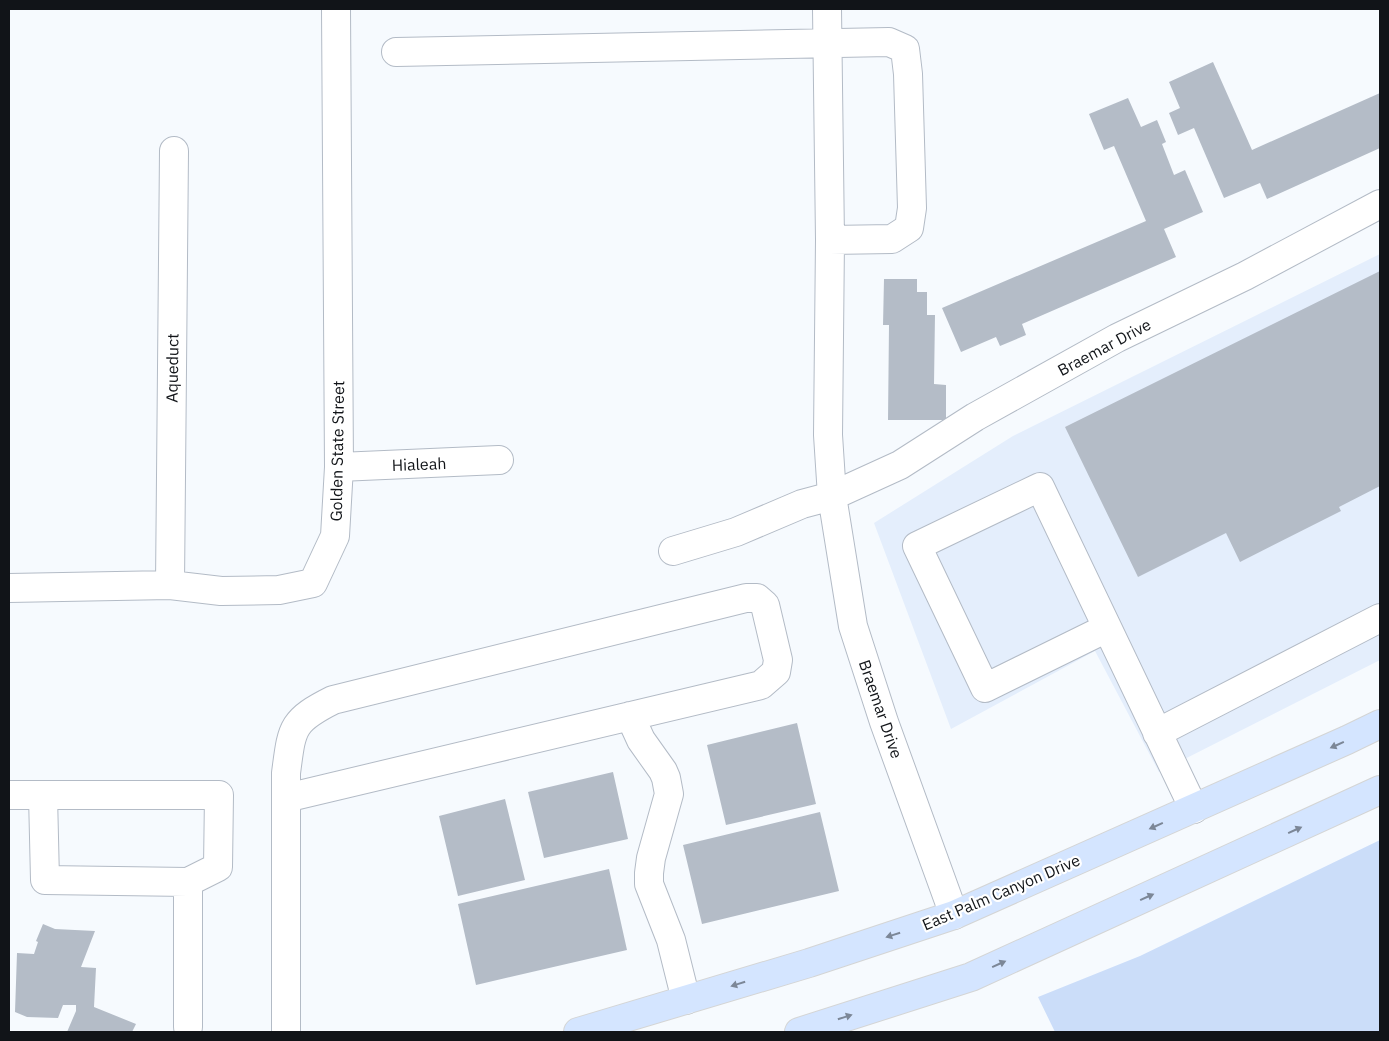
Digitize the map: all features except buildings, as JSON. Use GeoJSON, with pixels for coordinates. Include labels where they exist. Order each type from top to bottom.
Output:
{"type":"FeatureCollection","features":[{"type":"Feature","properties":{"kind":"main road","name":"East Palm Canyon Drive"},"geometry":{"type":"LineString","coordinates":[[578,1032],[809,963],[954,915],[1348,740],[1380,724]]}},
{"type":"Feature","properties":{"kind":"main road"},"geometry":{"type":"LineString","coordinates":[[799,1032],[972,977],[1380,790]]}},
{"type":"Feature","properties":{"kind":"street","name":"Golden State Street"},"geometry":{"type":"LineString","coordinates":[[9,588],[170,585],[221,591],[279,590],[313,583],[335,536],[339,467],[336,9]]}},
{"type":"Feature","properties":{"kind":"street","name":"Braemar Drive"},"geometry":{"type":"LineString","coordinates":[[827,9],[830,240],[828,435],[832,496],[853,626],[884,722],[954,915]]}},
{"type":"Feature","properties":{"kind":"street"},"geometry":{"type":"LineString","coordinates":[[396,52],[889,42],[905,49],[908,74],[912,208],[909,228],[892,239],[830,240]]}},
{"type":"Feature","properties":{"kind":"street","name":"Aqueduct"},"geometry":{"type":"LineString","coordinates":[[170,585],[174,151]]}},
{"type":"Feature","properties":{"kind":"street","name":"Braemar Drive"},"geometry":{"type":"LineString","coordinates":[[673,551],[736,532],[802,504],[832,496],[900,465],[974,417],[1117,338],[1245,276],[1380,204]]}},
{"type":"Feature","properties":{"kind":"street","name":"Hialeah"},"geometry":{"type":"LineString","coordinates":[[339,467],[499,460]]}},
{"type":"Feature","properties":{"kind":"street"},"geometry":{"type":"LineString","coordinates":[[1107,628],[985,688],[917,546],[1040,487],[1194,809]]}},
{"type":"Feature","properties":{"kind":"street"},"geometry":{"type":"LineString","coordinates":[[286,798],[761,685],[776,672],[778,660],[765,605],[757,598],[746,598],[333,700],[311,711],[295,727],[290,737],[286,773],[286,798],[286,1032]]}},
{"type":"Feature","properties":{"kind":"street"},"geometry":{"type":"LineString","coordinates":[[1157,733],[1380,618]]}},
{"type":"Feature","properties":{"kind":"street"},"geometry":{"type":"LineString","coordinates":[[630,716],[644,746],[666,778],[669,794],[648,873],[649,884],[671,940],[686,1000]]}},
{"type":"Feature","properties":{"kind":"street"},"geometry":{"type":"LineString","coordinates":[[9,795],[43,795],[219,795],[218,866],[188,882],[45,880],[43,795]]}},
{"type":"Feature","properties":{"kind":"street"},"geometry":{"type":"LineString","coordinates":[[188,882],[190,1030]]}},
{"type":"Feature","properties":{"kind":"shaded area"},"geometry":{"type":"Polygon","coordinates":[[[1380,254],[1380,660],[1159,772],[1095,651],[951,729],[874,523],[1013,436],[1380,254]]]}},
{"type":"Feature","properties":{"kind":"shaded area"},"geometry":{"type":"Polygon","coordinates":[[[1380,840],[1380,1032],[1055,1032],[1038,997],[1140,956],[1380,840]]]}}]}
